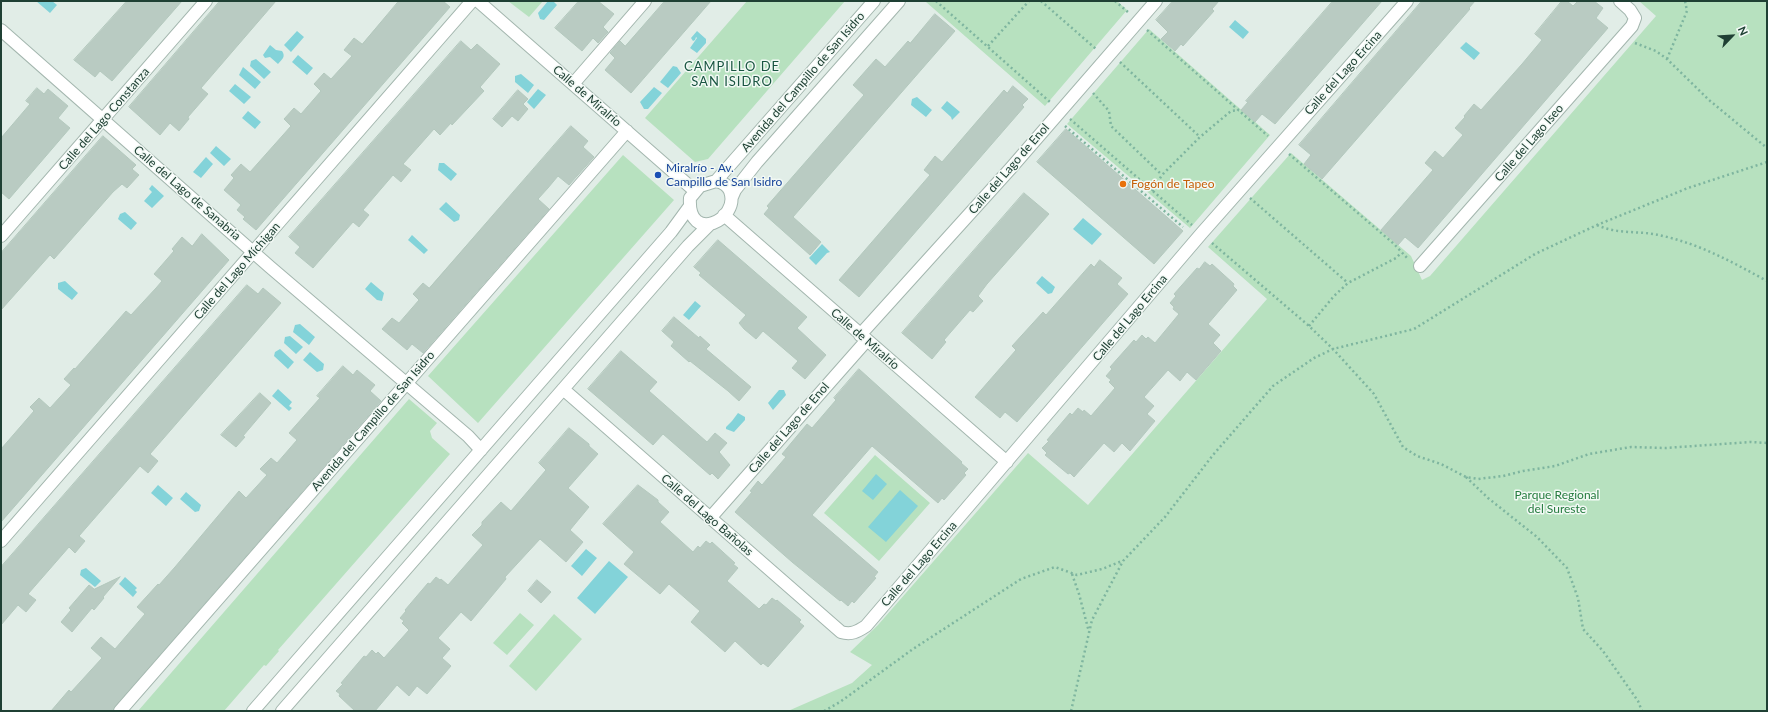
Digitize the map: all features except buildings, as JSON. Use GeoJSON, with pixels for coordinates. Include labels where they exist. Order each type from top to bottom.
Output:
{"type":"FeatureCollection","features":[{"type":"Feature","properties":{"kind":"street","name":"Calle del Lago Constanza"},"geometry":{"type":"LineString","coordinates":[[1,236],[206,1]]}},
{"type":"Feature","properties":{"kind":"street","name":"Calle del Lago Míchigan"},"geometry":{"type":"LineString","coordinates":[[1,541],[472,1]]}},
{"type":"Feature","properties":{"kind":"street","name":"Calle de Miralrío"},"geometry":{"type":"LineString","coordinates":[[478,1],[695,191]]}},
{"type":"Feature","properties":{"kind":"street"},"geometry":{"type":"LineString","coordinates":[[573,84],[645,1]]}},
{"type":"Feature","properties":{"kind":"street","name":"Avenida del Campillo de San Isidro"},"geometry":{"type":"LineString","coordinates":[[716,181],[874,1]]}},
{"type":"Feature","properties":{"kind":"street","name":"Avenida del Campillo de San Isidro"},"geometry":{"type":"LineString","coordinates":[[732,197],[735,190],[757,162],[899,1]]}},
{"type":"Feature","properties":{"kind":"street","name":"Calle del Lago de Enol"},"geometry":{"type":"LineString","coordinates":[[711,517],[1156,1]]}},
{"type":"Feature","properties":{"kind":"street","name":"Calle del Lago Ercina"},"geometry":{"type":"LineString","coordinates":[[854,634],[866,626],[1201,234],[1407,1]]}},
{"type":"Feature","properties":{"kind":"street","name":"Calle del Lago Iseo"},"geometry":{"type":"LineString","coordinates":[[1420,266],[1632,26],[1635,18],[1630,10],[1620,1]]}},
{"type":"Feature","properties":{"kind":"street","name":"Calle del Lago de Sanabria"},"geometry":{"type":"LineString","coordinates":[[1,30],[253,252],[468,436],[481,450]]}},
{"type":"Feature","properties":{"kind":"street","name":"Avenida del Campillo de San Isidro"},"geometry":{"type":"LineString","coordinates":[[120,711],[627,131]]}},
{"type":"Feature","properties":{"kind":"street"},"geometry":{"type":"LineString","coordinates":[[282,711],[688,246],[709,225],[716,222],[724,215],[729,208],[732,197],[729,188],[723,182],[716,181],[700,186],[690,198],[691,213],[695,220],[701,224],[709,225]]}},
{"type":"Feature","properties":{"kind":"street"},"geometry":{"type":"LineString","coordinates":[[253,711],[671,232],[690,206]]}},
{"type":"Feature","properties":{"kind":"street","name":"Calle de Miralrío"},"geometry":{"type":"LineString","coordinates":[[724,215],[1007,462]]}},
{"type":"Feature","properties":{"kind":"street","name":"Calle del Lago Bañolas"},"geometry":{"type":"LineString","coordinates":[[563,389],[841,632],[854,634]]}},
{"type":"Feature","properties":{"kind":"path"},"geometry":{"type":"LineString","coordinates":[[936,1],[1060,111]]}},
{"type":"Feature","properties":{"kind":"path"},"geometry":{"type":"LineString","coordinates":[[988,46],[1029,1]]}},
{"type":"Feature","properties":{"kind":"path"},"geometry":{"type":"LineString","coordinates":[[1041,1],[1098,51]]}},
{"type":"Feature","properties":{"kind":"path"},"geometry":{"type":"LineString","coordinates":[[1114,1],[1394,244],[1411,261],[1413,267],[1420,266]]}},
{"type":"Feature","properties":{"kind":"path"},"geometry":{"type":"LineString","coordinates":[[1667,60],[1687,12],[1685,1]]}},
{"type":"Feature","properties":{"kind":"path"},"geometry":{"type":"LineString","coordinates":[[1623,36],[1656,52],[1667,60],[1709,100],[1767,148]]}},
{"type":"Feature","properties":{"kind":"path"},"geometry":{"type":"LineString","coordinates":[[1118,60],[1200,137]]}},
{"type":"Feature","properties":{"kind":"path"},"geometry":{"type":"LineString","coordinates":[[1091,91],[1109,111],[1111,126],[1162,175]]}},
{"type":"Feature","properties":{"kind":"path"},"geometry":{"type":"LineString","coordinates":[[1152,191],[1162,175],[1200,137],[1231,111],[1238,110]]}},
{"type":"Feature","properties":{"kind":"path"},"geometry":{"type":"LineString","coordinates":[[1183,227],[1062,124],[1068,117],[1201,234],[1309,326],[1333,349],[1374,394],[1403,447],[1417,456],[1441,464],[1466,477],[1488,498],[1537,537],[1567,568],[1578,598],[1583,630],[1604,651],[1638,701],[1642,711]]}},
{"type":"Feature","properties":{"kind":"path"},"geometry":{"type":"LineString","coordinates":[[1071,711],[1092,620],[1123,561],[1165,517],[1213,455],[1273,386],[1314,358],[1333,349],[1414,329],[1536,254],[1597,225],[1688,188],[1767,162]]}},
{"type":"Feature","properties":{"kind":"path"},"geometry":{"type":"LineString","coordinates":[[1248,197],[1348,283]]}},
{"type":"Feature","properties":{"kind":"path"},"geometry":{"type":"LineString","coordinates":[[1597,225],[1607,230],[1662,235],[1714,252],[1767,281]]}},
{"type":"Feature","properties":{"kind":"path"},"geometry":{"type":"LineString","coordinates":[[1309,326],[1334,296],[1348,283],[1396,258],[1401,252]]}},
{"type":"Feature","properties":{"kind":"path"},"geometry":{"type":"LineString","coordinates":[[1466,477],[1478,478],[1503,476],[1555,466],[1589,454],[1631,447],[1665,448],[1751,442],[1767,443]]}},
{"type":"Feature","properties":{"kind":"path"},"geometry":{"type":"LineString","coordinates":[[824,711],[840,702],[913,649],[1021,579],[1055,567],[1077,575],[1095,571],[1123,561]]}},
{"type":"Feature","properties":{"kind":"path"},"geometry":{"type":"LineString","coordinates":[[1072,573],[1089,633]]}},
{"type":"Feature","properties":{"kind":"green space"},"geometry":{"type":"Polygon","coordinates":[[[508,1],[543,1],[529,17],[508,1]]]}},
{"type":"Feature","properties":{"kind":"green space"},"geometry":{"type":"Polygon","coordinates":[[[747,1],[845,1],[708,159],[695,162],[645,118],[747,1]]]}},
{"type":"Feature","properties":{"kind":"green space"},"geometry":{"type":"Polygon","coordinates":[[[1117,1],[1127,10],[1045,106],[926,2],[1117,1]]]}},
{"type":"Feature","properties":{"kind":"green space","name":"Parque Regional del Sureste"},"geometry":{"type":"Polygon","coordinates":[[[1639,1],[1767,1],[1767,711],[788,711],[852,683],[872,665],[850,652],[878,625],[1028,453],[1088,505],[1267,299],[1208,247],[1291,153],[1411,256],[1422,280],[1430,276],[1656,16],[1639,1]]]}},
{"type":"Feature","properties":{"kind":"green space"},"geometry":{"type":"Polygon","coordinates":[[[1149,29],[1270,135],[1190,228],[1067,124],[1149,29]]]}},
{"type":"Feature","properties":{"kind":"green space"},"geometry":{"type":"Polygon","coordinates":[[[623,155],[674,200],[478,423],[428,376],[623,155]]]}},
{"type":"Feature","properties":{"kind":"green space"},"geometry":{"type":"Polygon","coordinates":[[[409,399],[437,423],[430,431],[432,438],[450,454],[278,650],[279,651],[266,666],[264,665],[224,711],[138,711],[409,399]]]}},
{"type":"Feature","properties":{"kind":"green space"},"geometry":{"type":"Polygon","coordinates":[[[875,455],[930,503],[879,561],[824,513],[875,455]]]}},
{"type":"Feature","properties":{"kind":"green space"},"geometry":{"type":"Polygon","coordinates":[[[520,613],[534,625],[507,655],[493,643],[520,613]]]}},
{"type":"Feature","properties":{"kind":"green space"},"geometry":{"type":"Polygon","coordinates":[[[554,614],[582,639],[536,691],[509,666],[554,614]]]}},
{"type":"Feature","properties":{"kind":"water"},"geometry":{"type":"Polygon","coordinates":[[[36,1],[52,1],[57,5],[50,13],[36,1]]]}},
{"type":"Feature","properties":{"kind":"water"},"geometry":{"type":"Polygon","coordinates":[[[548,1],[553,1],[557,5],[544,20],[540,19],[538,13],[548,1]]]}},
{"type":"Feature","properties":{"kind":"water"},"geometry":{"type":"Polygon","coordinates":[[[1235,20],[1249,32],[1243,39],[1229,27],[1235,20]]]}},
{"type":"Feature","properties":{"kind":"water"},"geometry":{"type":"Polygon","coordinates":[[[297,31],[304,37],[291,52],[284,45],[297,31]]]}},
{"type":"Feature","properties":{"kind":"water"},"geometry":{"type":"Polygon","coordinates":[[[697,31],[706,39],[706,43],[697,53],[690,48],[697,38],[696,37],[693,41],[691,38],[697,31]]]}},
{"type":"Feature","properties":{"kind":"water"},"geometry":{"type":"Polygon","coordinates":[[[1466,42],[1480,53],[1474,60],[1460,48],[1466,42]]]}},
{"type":"Feature","properties":{"kind":"water"},"geometry":{"type":"Polygon","coordinates":[[[270,45],[276,50],[282,51],[284,55],[278,64],[270,57],[265,58],[263,55],[270,45]]]}},
{"type":"Feature","properties":{"kind":"water"},"geometry":{"type":"Polygon","coordinates":[[[298,55],[313,68],[307,75],[292,62],[298,55]]]}},
{"type":"Feature","properties":{"kind":"water"},"geometry":{"type":"Polygon","coordinates":[[[256,59],[271,72],[264,79],[250,66],[251,61],[256,59]]]}},
{"type":"Feature","properties":{"kind":"water"},"geometry":{"type":"Polygon","coordinates":[[[673,66],[677,67],[681,73],[668,88],[660,82],[673,66]]]}},
{"type":"Feature","properties":{"kind":"water"},"geometry":{"type":"Polygon","coordinates":[[[243,67],[261,82],[255,89],[239,75],[243,67]]]}},
{"type":"Feature","properties":{"kind":"water"},"geometry":{"type":"Polygon","coordinates":[[[521,74],[534,85],[528,93],[515,82],[515,76],[521,74]]]}},
{"type":"Feature","properties":{"kind":"water"},"geometry":{"type":"Polygon","coordinates":[[[235,84],[251,97],[244,104],[229,91],[235,84]]]}},
{"type":"Feature","properties":{"kind":"water"},"geometry":{"type":"Polygon","coordinates":[[[654,87],[662,93],[648,109],[644,109],[640,102],[654,87]]]}},
{"type":"Feature","properties":{"kind":"water"},"geometry":{"type":"Polygon","coordinates":[[[538,89],[546,95],[534,109],[527,102],[538,89]]]}},
{"type":"Feature","properties":{"kind":"water"},"geometry":{"type":"Polygon","coordinates":[[[917,97],[932,110],[926,117],[911,105],[912,99],[917,97]]]}},
{"type":"Feature","properties":{"kind":"water"},"geometry":{"type":"Polygon","coordinates":[[[947,101],[960,112],[952,120],[951,117],[941,108],[947,101]]]}},
{"type":"Feature","properties":{"kind":"water"},"geometry":{"type":"Polygon","coordinates":[[[248,111],[261,122],[255,129],[242,118],[248,111]]]}},
{"type":"Feature","properties":{"kind":"water"},"geometry":{"type":"Polygon","coordinates":[[[216,146],[231,159],[224,166],[210,153],[216,146]]]}},
{"type":"Feature","properties":{"kind":"water"},"geometry":{"type":"Polygon","coordinates":[[[206,157],[213,164],[201,178],[193,172],[206,157]]]}},
{"type":"Feature","properties":{"kind":"water"},"geometry":{"type":"Polygon","coordinates":[[[439,163],[444,163],[457,174],[451,181],[438,170],[439,163]]]}},
{"type":"Feature","properties":{"kind":"water"},"geometry":{"type":"Polygon","coordinates":[[[152,185],[164,196],[152,208],[144,201],[152,192],[149,189],[152,185]]]}},
{"type":"Feature","properties":{"kind":"water"},"geometry":{"type":"Polygon","coordinates":[[[446,202],[460,215],[459,220],[454,222],[439,209],[446,202]]]}},
{"type":"Feature","properties":{"kind":"water"},"geometry":{"type":"Polygon","coordinates":[[[125,212],[137,223],[131,230],[118,219],[120,214],[125,212]]]}},
{"type":"Feature","properties":{"kind":"water"},"geometry":{"type":"Polygon","coordinates":[[[1083,218],[1102,234],[1092,245],[1073,229],[1083,218]]]}},
{"type":"Feature","properties":{"kind":"water"},"geometry":{"type":"Polygon","coordinates":[[[412,235],[428,250],[424,254],[408,240],[412,235]]]}},
{"type":"Feature","properties":{"kind":"water"},"geometry":{"type":"Polygon","coordinates":[[[822,244],[830,252],[827,253],[816,265],[809,258],[822,244]]]}},
{"type":"Feature","properties":{"kind":"water"},"geometry":{"type":"Polygon","coordinates":[[[1042,276],[1055,287],[1052,293],[1048,294],[1036,283],[1042,276]]]}},
{"type":"Feature","properties":{"kind":"water"},"geometry":{"type":"Polygon","coordinates":[[[65,281],[78,293],[72,300],[58,289],[58,283],[65,281]]]}},
{"type":"Feature","properties":{"kind":"water"},"geometry":{"type":"Polygon","coordinates":[[[371,282],[384,293],[382,301],[377,300],[365,289],[371,282]]]}},
{"type":"Feature","properties":{"kind":"water"},"geometry":{"type":"Polygon","coordinates":[[[695,301],[701,306],[689,320],[683,315],[695,301]]]}},
{"type":"Feature","properties":{"kind":"water"},"geometry":{"type":"Polygon","coordinates":[[[300,324],[315,337],[309,345],[293,332],[295,325],[300,324]]]}},
{"type":"Feature","properties":{"kind":"water"},"geometry":{"type":"Polygon","coordinates":[[[290,336],[303,347],[296,354],[284,343],[285,337],[290,336]]]}},
{"type":"Feature","properties":{"kind":"water"},"geometry":{"type":"Polygon","coordinates":[[[280,349],[294,362],[288,369],[274,356],[275,352],[280,349]]]}},
{"type":"Feature","properties":{"kind":"water"},"geometry":{"type":"Polygon","coordinates":[[[310,352],[324,364],[323,370],[317,372],[303,360],[310,352]]]}},
{"type":"Feature","properties":{"kind":"water"},"geometry":{"type":"Polygon","coordinates":[[[278,389],[292,402],[289,406],[292,408],[289,411],[272,396],[278,389]]]}},
{"type":"Feature","properties":{"kind":"water"},"geometry":{"type":"Polygon","coordinates":[[[779,390],[784,390],[786,395],[773,410],[768,403],[779,390]]]}},
{"type":"Feature","properties":{"kind":"water"},"geometry":{"type":"Polygon","coordinates":[[[738,413],[745,417],[745,420],[734,432],[726,429],[726,427],[738,413]]]}},
{"type":"Feature","properties":{"kind":"water"},"geometry":{"type":"Polygon","coordinates":[[[876,474],[887,484],[873,500],[862,491],[876,474]]]}},
{"type":"Feature","properties":{"kind":"water"},"geometry":{"type":"Polygon","coordinates":[[[158,485],[173,498],[166,506],[151,493],[158,485]]]}},
{"type":"Feature","properties":{"kind":"water"},"geometry":{"type":"Polygon","coordinates":[[[900,490],[918,506],[886,542],[868,527],[900,490]]]}},
{"type":"Feature","properties":{"kind":"water"},"geometry":{"type":"Polygon","coordinates":[[[186,492],[201,505],[199,511],[195,512],[180,499],[186,492]]]}},
{"type":"Feature","properties":{"kind":"water"},"geometry":{"type":"Polygon","coordinates":[[[586,549],[597,558],[582,576],[571,566],[586,549]]]}},
{"type":"Feature","properties":{"kind":"water"},"geometry":{"type":"Polygon","coordinates":[[[609,561],[628,577],[595,614],[577,598],[609,561]]]}},
{"type":"Feature","properties":{"kind":"water"},"geometry":{"type":"Polygon","coordinates":[[[86,568],[101,581],[95,587],[80,575],[81,570],[86,568]]]}},
{"type":"Feature","properties":{"kind":"water"},"geometry":{"type":"Polygon","coordinates":[[[125,577],[137,588],[135,590],[137,592],[133,597],[119,584],[125,577]]]}},
{"type":"Feature","properties":{"kind":"place","name":"Miralrío - Av. Campillo de San Isidro"},"geometry":{"type":"Point","coordinates":[658,175]}},
{"type":"Feature","properties":{"kind":"place","name":"Fogón de Tapeo"},"geometry":{"type":"Point","coordinates":[1123,184]}},
{"type":"Feature","properties":{"kind":"district","name":"CAMPILLO DE SAN ISIDRO"},"geometry":{"type":"Point","coordinates":[732,74]}}]}
